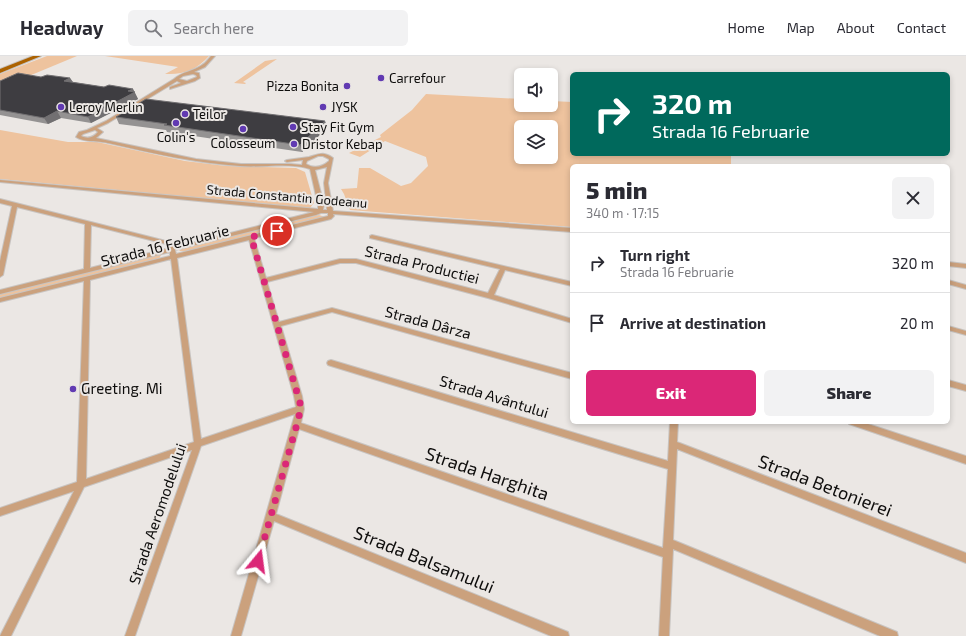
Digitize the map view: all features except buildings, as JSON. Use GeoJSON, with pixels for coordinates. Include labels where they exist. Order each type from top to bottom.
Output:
{"type":"FeatureCollection","features":[{"type":"Feature","properties":{"kind":"main road"},"geometry":{"type":"LineString","coordinates":[[0,71],[38,56]]}},
{"type":"Feature","properties":{"kind":"street"},"geometry":{"type":"LineString","coordinates":[[213,56],[201,68],[177,77],[176,80],[107,122],[78,136],[80,138],[102,140],[143,150],[196,160],[241,164],[291,165],[309,168],[325,167],[330,163]]}},
{"type":"Feature","properties":{"kind":"street"},"geometry":{"type":"LineString","coordinates":[[86,139],[101,133],[108,125],[168,89],[195,80],[218,56]]}},
{"type":"Feature","properties":{"kind":"street"},"geometry":{"type":"LineString","coordinates":[[186,74],[199,75]]}},
{"type":"Feature","properties":{"kind":"street"},"geometry":{"type":"LineString","coordinates":[[176,80],[186,82]]}},
{"type":"Feature","properties":{"kind":"street"},"geometry":{"type":"LineString","coordinates":[[89,130],[99,130],[107,138],[162,150],[231,159],[277,161],[324,155],[331,158],[326,183],[330,212]]}},
{"type":"Feature","properties":{"kind":"street"},"geometry":{"type":"LineString","coordinates":[[307,158],[303,164],[309,168],[321,206],[320,211]]}},
{"type":"Feature","properties":{"kind":"street","name":"Strada Constantin Godeanu"},"geometry":{"type":"LineString","coordinates":[[0,182],[330,212],[570,230]]}},
{"type":"Feature","properties":{"kind":"street"},"geometry":{"type":"LineString","coordinates":[[0,201],[168,243],[172,246],[173,252]]}},
{"type":"Feature","properties":{"kind":"street"},"geometry":{"type":"LineString","coordinates":[[0,275],[15,205]]}},
{"type":"Feature","properties":{"kind":"street","name":"Strada 16 Februarie"},"geometry":{"type":"LineString","coordinates":[[0,300],[87,274],[314,214],[320,211]]}},
{"type":"Feature","properties":{"kind":"street","name":"Strada 16 Februarie"},"geometry":{"type":"LineString","coordinates":[[173,252],[251,237],[330,218],[330,212]]}},
{"type":"Feature","properties":{"kind":"street"},"geometry":{"type":"LineString","coordinates":[[5,636],[81,485],[88,223]]}},
{"type":"Feature","properties":{"kind":"street"},"geometry":{"type":"LineString","coordinates":[[236,636],[297,425],[300,409],[298,396],[251,237]]}},
{"type":"Feature","properties":{"kind":"street"},"geometry":{"type":"LineString","coordinates":[[372,237],[570,284]]}},
{"type":"Feature","properties":{"kind":"street","name":"Strada Aeromodelului"},"geometry":{"type":"LineString","coordinates":[[130,636],[198,444],[173,252]]}},
{"type":"Feature","properties":{"kind":"street","name":"Strada Productiei"},"geometry":{"type":"LineString","coordinates":[[264,281],[349,260],[490,296],[570,320]]}},
{"type":"Feature","properties":{"kind":"street"},"geometry":{"type":"LineString","coordinates":[[950,264],[966,266]]}},
{"type":"Feature","properties":{"kind":"street"},"geometry":{"type":"LineString","coordinates":[[490,296],[503,268]]}},
{"type":"Feature","properties":{"kind":"street","name":"Strada 16 Februarie"},"geometry":{"type":"LineString","coordinates":[[0,292],[87,274]]}},
{"type":"Feature","properties":{"kind":"street"},"geometry":{"type":"LineString","coordinates":[[950,283],[966,287]]}},
{"type":"Feature","properties":{"kind":"street","name":"Strada Dârza"},"geometry":{"type":"LineString","coordinates":[[277,325],[332,310],[570,375]]}},
{"type":"Feature","properties":{"kind":"street"},"geometry":{"type":"LineString","coordinates":[[950,329],[966,333]]}},
{"type":"Feature","properties":{"kind":"street","name":"Strada Avântului"},"geometry":{"type":"LineString","coordinates":[[331,363],[672,466]]}},
{"type":"Feature","properties":{"kind":"street"},"geometry":{"type":"LineString","coordinates":[[950,384],[966,388]]}},
{"type":"Feature","properties":{"kind":"street"},"geometry":{"type":"LineString","coordinates":[[0,512],[300,409]]}},
{"type":"Feature","properties":{"kind":"street"},"geometry":{"type":"LineString","coordinates":[[664,636],[674,424]]}},
{"type":"Feature","properties":{"kind":"street"},"geometry":{"type":"LineString","coordinates":[[858,424],[966,460]]}},
{"type":"Feature","properties":{"kind":"street","name":"Strada Harghita"},"geometry":{"type":"LineString","coordinates":[[297,425],[667,554]]}},
{"type":"Feature","properties":{"kind":"street","name":"Strada Betonierei"},"geometry":{"type":"LineString","coordinates":[[673,444],[966,558]]}},
{"type":"Feature","properties":{"kind":"street","name":"Strada Balsamului"},"geometry":{"type":"LineString","coordinates":[[271,516],[564,636]]}},
{"type":"Feature","properties":{"kind":"street"},"geometry":{"type":"LineString","coordinates":[[668,542],[893,636]]}},
{"type":"Feature","properties":{"kind":"shaded area"},"geometry":{"type":"Polygon","coordinates":[[[47,56],[77,56],[0,88],[0,74],[47,56]]]}},
{"type":"Feature","properties":{"kind":"shaded area"},"geometry":{"type":"Polygon","coordinates":[[[105,56],[209,56],[189,71],[178,74],[165,74],[178,67],[105,56]]]}},
{"type":"Feature","properties":{"kind":"shaded area"},"geometry":{"type":"Polygon","coordinates":[[[277,59],[243,82],[246,83],[245,84],[234,83],[265,61],[277,59]]]}},
{"type":"Feature","properties":{"kind":"shaded area"},"geometry":{"type":"Polygon","coordinates":[[[426,94],[514,99],[514,112],[558,112],[558,101],[570,102],[570,156],[731,156],[731,164],[570,164],[570,227],[350,210],[341,189],[357,188],[359,168],[370,168],[401,186],[411,183],[428,166],[426,157],[385,141],[360,157],[349,153],[381,137],[380,135],[412,110],[426,94]]]}},
{"type":"Feature","properties":{"kind":"shaded area"},"geometry":{"type":"Polygon","coordinates":[[[0,130],[68,142],[97,142],[185,161],[226,166],[296,168],[305,172],[314,203],[310,208],[0,179],[0,130]]]}},
{"type":"Feature","properties":{"kind":"shaded area"},"geometry":{"type":"Polygon","coordinates":[[[319,215],[325,217],[187,251],[179,251],[183,247],[319,215]]]}},
{"type":"Feature","properties":{"kind":"shaded area"},"geometry":{"type":"Polygon","coordinates":[[[156,254],[161,255],[159,259],[0,299],[0,294],[156,254]]]}},
{"type":"Feature","properties":{"kind":"place","name":"Carrefour"},"geometry":{"type":"Point","coordinates":[381,78]}},
{"type":"Feature","properties":{"kind":"place","name":"Pizza Bonita"},"geometry":{"type":"Point","coordinates":[347,86]}},
{"type":"Feature","properties":{"kind":"place","name":"Leroy Merlin"},"geometry":{"type":"Point","coordinates":[61,107]}},
{"type":"Feature","properties":{"kind":"place","name":"JYSK"},"geometry":{"type":"Point","coordinates":[323,107]}},
{"type":"Feature","properties":{"kind":"place","name":"Teilor"},"geometry":{"type":"Point","coordinates":[185,114]}},
{"type":"Feature","properties":{"kind":"place","name":"Colin's"},"geometry":{"type":"Point","coordinates":[176,123]}},
{"type":"Feature","properties":{"kind":"place","name":"Stay Fit Gym"},"geometry":{"type":"Point","coordinates":[293,127]}},
{"type":"Feature","properties":{"kind":"place","name":"Colosseum"},"geometry":{"type":"Point","coordinates":[243,129]}},
{"type":"Feature","properties":{"kind":"place","name":"Dristor Kebap"},"geometry":{"type":"Point","coordinates":[294,144]}},
{"type":"Feature","properties":{"kind":"place","name":"Greeting. Mi"},"geometry":{"type":"Point","coordinates":[73,389]}},
{"type":"Feature","properties":{"kind":"route"},"geometry":{"type":"LineString","coordinates":[[258,561],[300,409],[300,403],[251,237],[277,231]]}}]}
